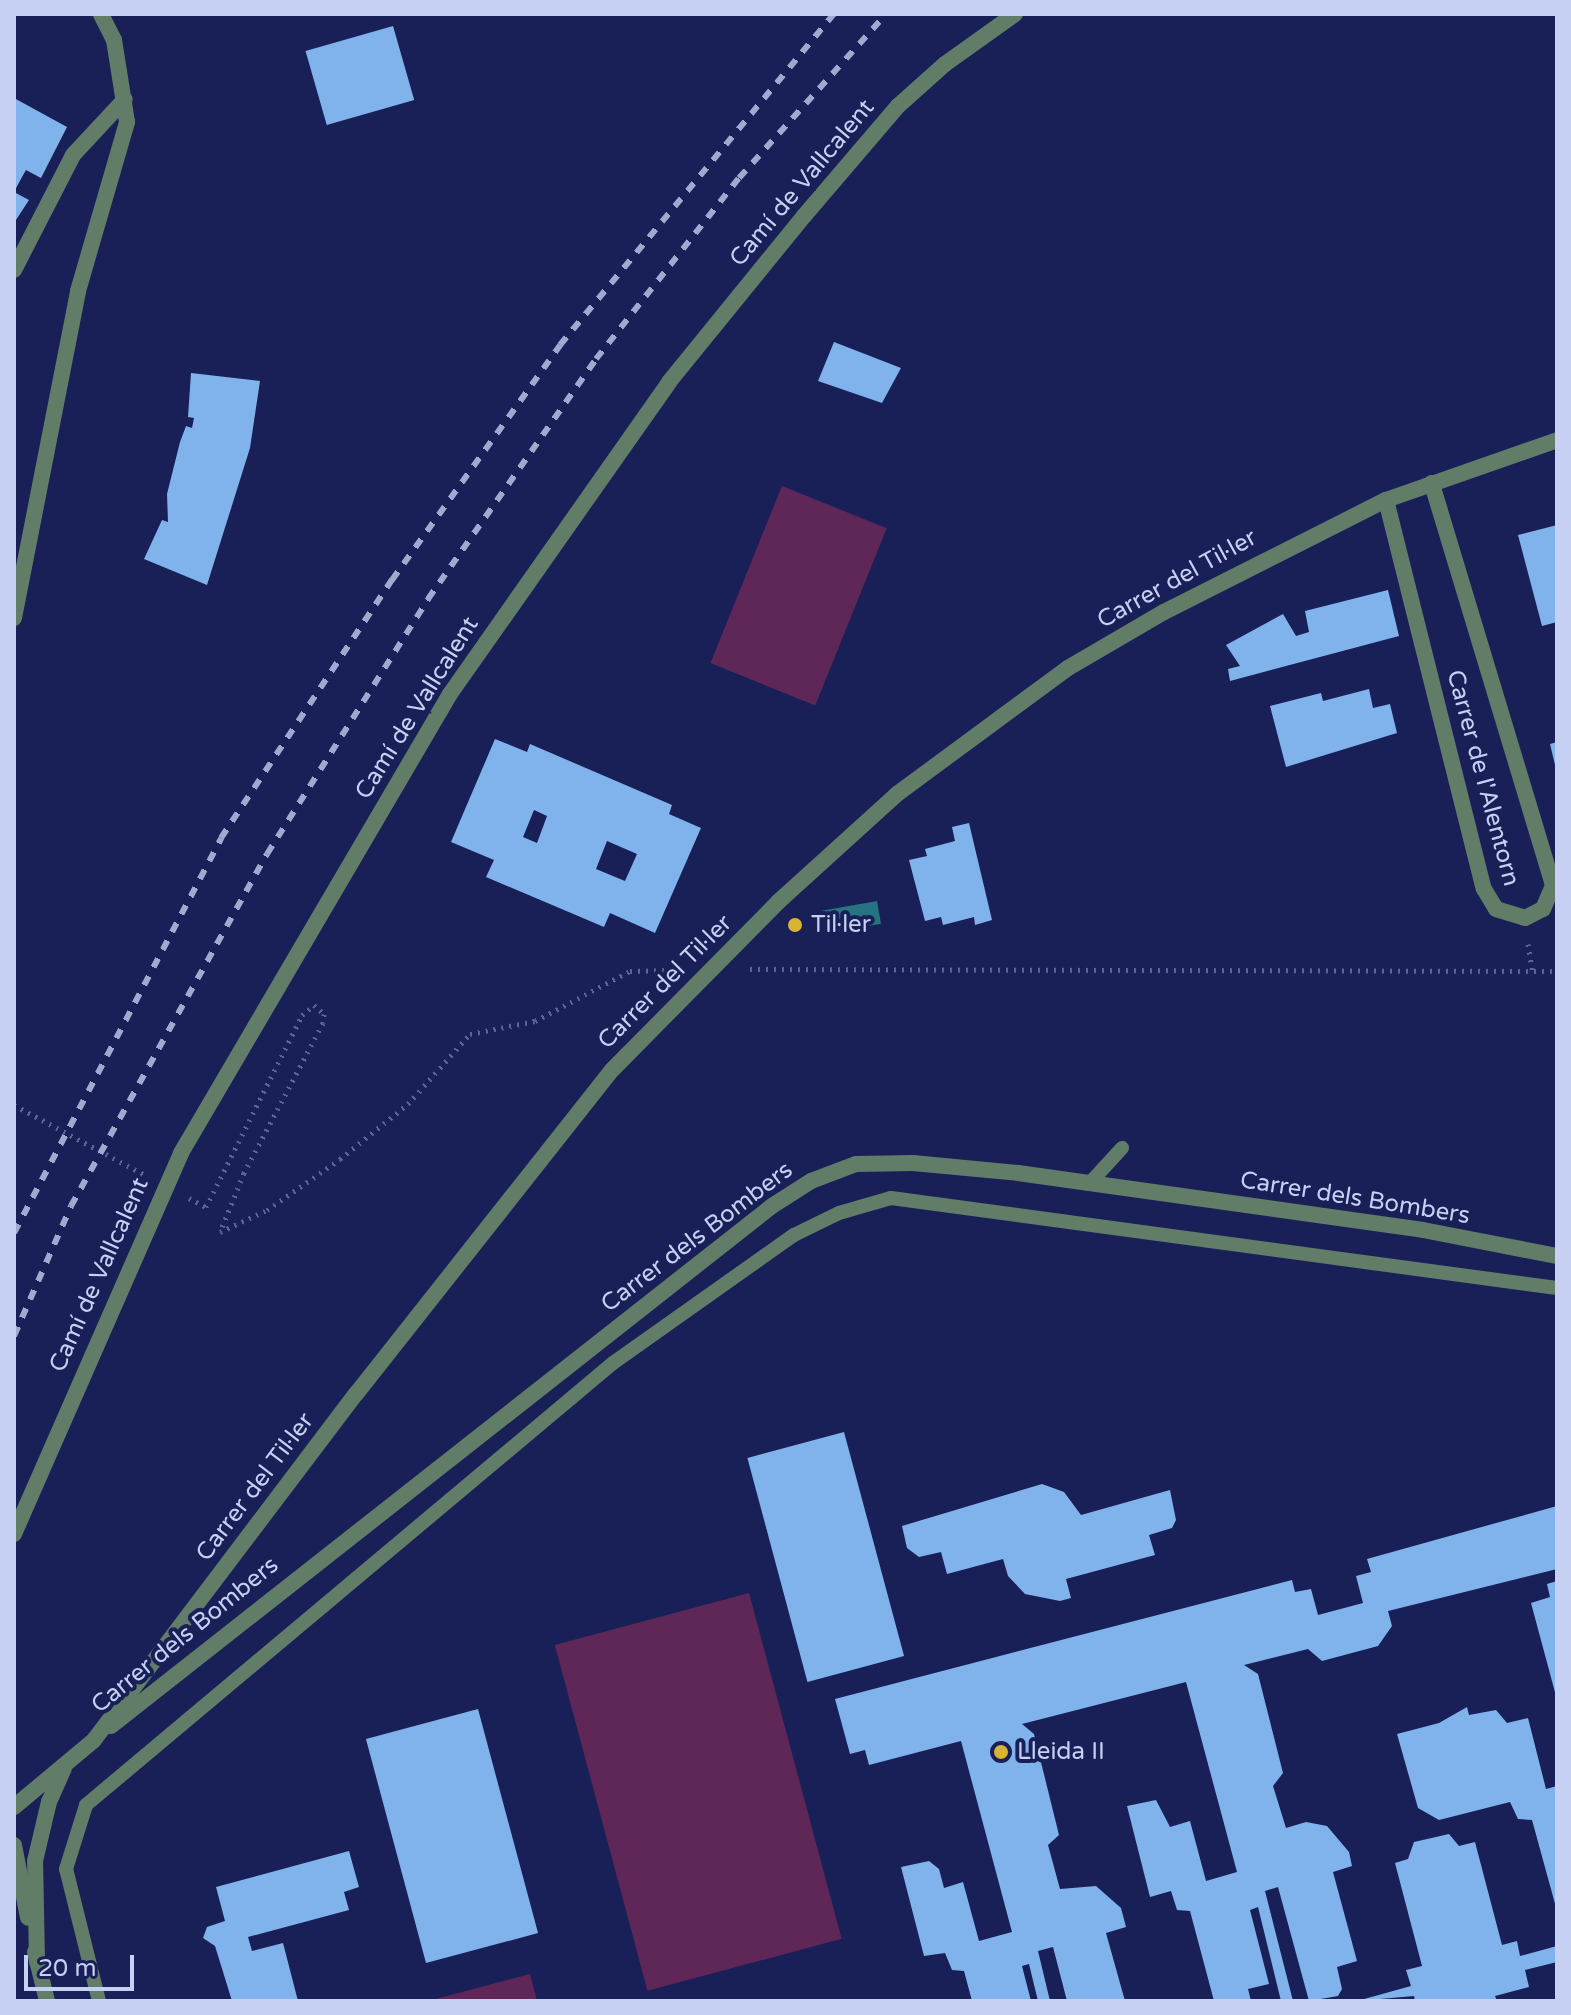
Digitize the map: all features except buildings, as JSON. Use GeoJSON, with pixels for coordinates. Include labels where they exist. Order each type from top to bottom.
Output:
{"type":"FeatureCollection","features":[{"type":"Feature","properties":{"kind":"street"},"geometry":{"type":"LineString","coordinates":[[14,618],[78,291],[124,137],[125,99],[114,40],[101,14]]}},
{"type":"Feature","properties":{"kind":"street","name":"Camí de Vallcalent"},"geometry":{"type":"LineString","coordinates":[[14,1534],[181,1153],[450,694],[669,382],[804,216],[898,106],[945,64],[1015,14]]}},
{"type":"Feature","properties":{"kind":"street"},"geometry":{"type":"LineString","coordinates":[[14,270],[73,155],[125,99]]}},
{"type":"Feature","properties":{"kind":"street","name":"Carrer del Til·ler"},"geometry":{"type":"LineString","coordinates":[[17,1802],[94,1740],[356,1394],[613,1069],[710,969],[897,794],[1068,668],[1280,550],[1386,500],[1557,440]]}},
{"type":"Feature","properties":{"kind":"street","name":"Carrer de l'Alentorn"},"geometry":{"type":"LineString","coordinates":[[1386,500],[1484,889],[1496,909],[1525,918],[1543,909],[1553,885],[1432,483]]}},
{"type":"Feature","properties":{"kind":"street","name":"Carrer dels Bombers"},"geometry":{"type":"LineString","coordinates":[[94,1740],[285,1584],[811,1181],[856,1164],[913,1163],[1089,1184],[1423,1230],[1557,1256]]}},
{"type":"Feature","properties":{"kind":"street"},"geometry":{"type":"LineString","coordinates":[[37,1962],[35,1861],[49,1802],[66,1764]]}},
{"type":"Feature","properties":{"kind":"street"},"geometry":{"type":"LineString","coordinates":[[14,1845],[47,2001]]}},
{"type":"Feature","properties":{"kind":"street"},"geometry":{"type":"LineString","coordinates":[[14,1902],[37,1962]]}},
{"type":"Feature","properties":{"kind":"lane"},"geometry":{"type":"LineString","coordinates":[[1089,1184],[1122,1148]]}},
{"type":"Feature","properties":{"kind":"lane"},"geometry":{"type":"LineString","coordinates":[[99,2001],[66,1869],[86,1805],[613,1363],[794,1235],[828,1218],[891,1198],[1557,1288]]}},
{"type":"Feature","properties":{"kind":"path"},"geometry":{"type":"LineString","coordinates":[[178,1192],[206,1207],[302,1015],[314,1005],[324,1014],[323,1023],[244,1173],[231,1214],[220,1232],[267,1210],[351,1150],[408,1104],[470,1034],[535,1021],[630,971],[1019,966],[1557,971]]}},
{"type":"Feature","properties":{"kind":"path"},"geometry":{"type":"LineString","coordinates":[[14,1105],[151,1178]]}},
{"type":"Feature","properties":{"kind":"shaded area"},"geometry":{"type":"Polygon","coordinates":[[[782,486],[887,528],[815,705],[710,663],[782,486]]]}},
{"type":"Feature","properties":{"kind":"shaded area"},"geometry":{"type":"Polygon","coordinates":[[[877,901],[881,924],[826,933],[822,911],[877,901]]]}},
{"type":"Feature","properties":{"kind":"shaded area"},"geometry":{"type":"Polygon","coordinates":[[[749,1593],[842,1939],[648,1991],[555,1645],[749,1593]]]}},
{"type":"Feature","properties":{"kind":"shaded area"},"geometry":{"type":"Polygon","coordinates":[[[530,1974],[537,2001],[428,2001],[530,1974]]]}},
{"type":"Feature","properties":{"kind":"railway"},"geometry":{"type":"LineString","coordinates":[[14,1233],[221,838],[392,580],[560,345],[834,14]]}},
{"type":"Feature","properties":{"kind":"railway"},"geometry":{"type":"LineString","coordinates":[[14,1336],[71,1206],[267,854],[428,599],[596,359],[739,178],[886,14]]}},
{"type":"Feature","properties":{"kind":"place","name":"Til·ler"},"geometry":{"type":"Point","coordinates":[795,925]}},
{"type":"Feature","properties":{"kind":"place","name":"Lleida II"},"geometry":{"type":"Point","coordinates":[1001,1752]}}]}
